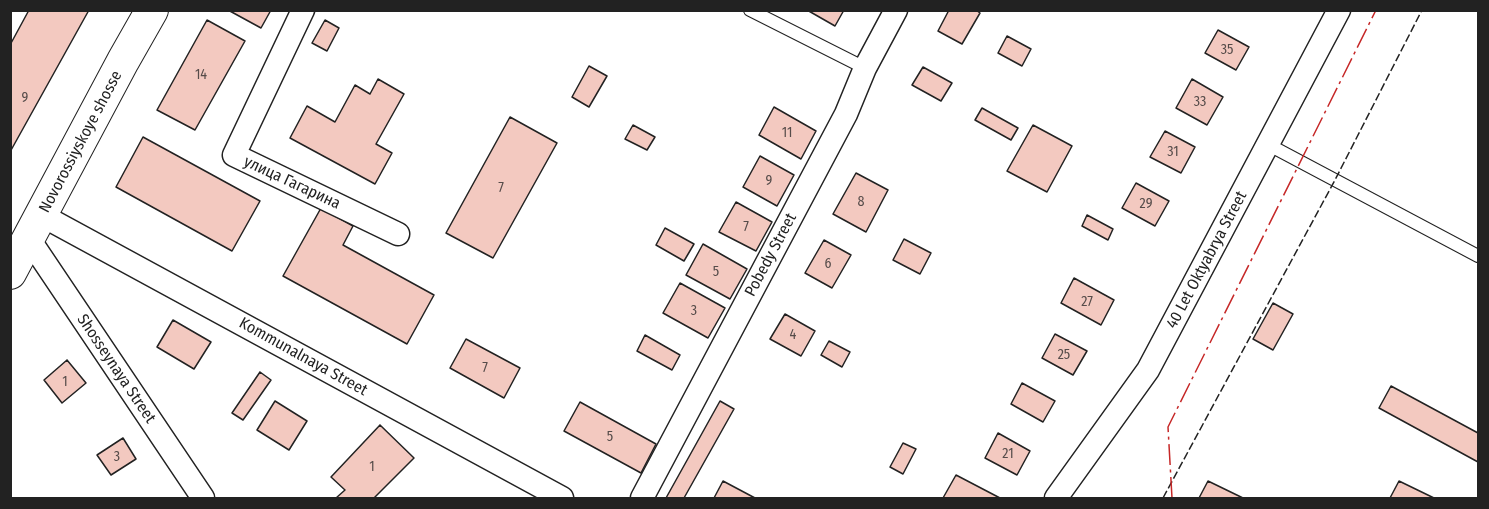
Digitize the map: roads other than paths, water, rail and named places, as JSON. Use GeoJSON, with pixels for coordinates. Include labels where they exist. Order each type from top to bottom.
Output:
{"type":"FeatureCollection","features":[{"type":"Feature","properties":{"kind":"main road","name":"Novorossiyskoye shosse"},"geometry":{"type":"LineString","coordinates":[[10,273],[123,61],[153,10]]}},
{"type":"Feature","properties":{"kind":"street","name":"улица Гагарина"},"geometry":{"type":"LineString","coordinates":[[303,10],[234,155],[398,234]]}},
{"type":"Feature","properties":{"kind":"street","name":"Pobedy Street"},"geometry":{"type":"LineString","coordinates":[[642,498],[846,114],[865,68],[896,10]]}},
{"type":"Feature","properties":{"kind":"street","name":"40 Let Oktyabrya Street"},"geometry":{"type":"LineString","coordinates":[[1056,498],[1148,370],[1339,10]]}},
{"type":"Feature","properties":{"kind":"street","name":"Shosseynaya Street"},"geometry":{"type":"LineString","coordinates":[[36,227],[203,498]]}},
{"type":"Feature","properties":{"kind":"street","name":"Kommunalnaya Street"},"geometry":{"type":"LineString","coordinates":[[36,227],[562,498]]}},
{"type":"Feature","properties":{"kind":"lane"},"geometry":{"type":"LineString","coordinates":[[750,10],[865,68]]}},
{"type":"Feature","properties":{"kind":"lane"},"geometry":{"type":"LineString","coordinates":[[1269,145],[1479,256]]}}]}
